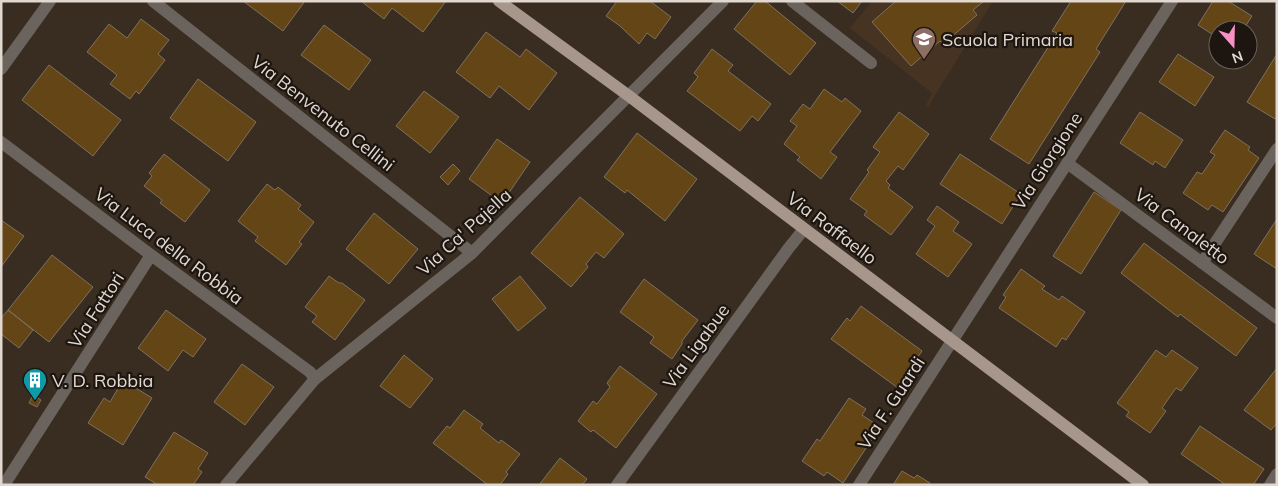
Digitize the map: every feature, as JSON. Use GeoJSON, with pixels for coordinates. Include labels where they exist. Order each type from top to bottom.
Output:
{"type":"FeatureCollection","features":[{"type":"Feature","properties":{"kind":"main road","name":"Via Raffaello"},"geometry":{"type":"LineString","coordinates":[[499,1],[629,96],[1143,485]]}},
{"type":"Feature","properties":{"kind":"street"},"geometry":{"type":"LineString","coordinates":[[1,69],[50,1]]}},
{"type":"Feature","properties":{"kind":"street","name":"Via Benvenuto Cellini"},"geometry":{"type":"LineString","coordinates":[[153,1],[472,253]]}},
{"type":"Feature","properties":{"kind":"street","name":"Via Ca' Pajella"},"geometry":{"type":"LineString","coordinates":[[226,485],[315,379],[472,253],[723,1]]}},
{"type":"Feature","properties":{"kind":"street"},"geometry":{"type":"LineString","coordinates":[[792,1],[871,63]]}},
{"type":"Feature","properties":{"kind":"street","name":"Via Giorgione"},"geometry":{"type":"LineString","coordinates":[[952,340],[1172,1]]}},
{"type":"Feature","properties":{"kind":"street","name":"Via Luca della Robbia"},"geometry":{"type":"LineString","coordinates":[[1,142],[151,256],[310,372],[315,379]]}},
{"type":"Feature","properties":{"kind":"street"},"geometry":{"type":"LineString","coordinates":[[1202,263],[1277,150]]}},
{"type":"Feature","properties":{"kind":"street","name":"Via Canaletto"},"geometry":{"type":"LineString","coordinates":[[1067,163],[1277,318]]}},
{"type":"Feature","properties":{"kind":"street","name":"Via Ligabue"},"geometry":{"type":"LineString","coordinates":[[617,485],[804,229]]}},
{"type":"Feature","properties":{"kind":"street","name":"Via Fattori"},"geometry":{"type":"LineString","coordinates":[[4,485],[151,256]]}},
{"type":"Feature","properties":{"kind":"street","name":"Via F. Guardi"},"geometry":{"type":"LineString","coordinates":[[859,485],[952,340]]}},
{"type":"Feature","properties":{"kind":"street"},"geometry":{"type":"LineString","coordinates":[[1270,485],[1277,474]]}},
{"type":"Feature","properties":{"kind":"shaded area","name":"Scuola Primaria"},"geometry":{"type":"Polygon","coordinates":[[[872,1],[993,1],[928,107],[926,105],[932,93],[850,28],[872,1]]]}},
{"type":"Feature","properties":{"kind":"building"},"geometry":{"type":"Polygon","coordinates":[[[243,1],[305,1],[283,31],[243,1]]]}},
{"type":"Feature","properties":{"kind":"building"},"geometry":{"type":"Polygon","coordinates":[[[361,1],[446,1],[423,32],[392,8],[384,19],[361,1]]]}},
{"type":"Feature","properties":{"kind":"building"},"geometry":{"type":"Polygon","coordinates":[[[617,1],[650,1],[671,17],[655,39],[647,33],[639,44],[606,16],[617,1]]]}},
{"type":"Feature","properties":{"kind":"building"},"geometry":{"type":"Polygon","coordinates":[[[757,1],[765,1],[816,43],[790,75],[734,29],[757,1]]]}},
{"type":"Feature","properties":{"kind":"building"},"geometry":{"type":"Polygon","coordinates":[[[837,1],[862,1],[853,13],[837,1]]]}},
{"type":"Feature","properties":{"kind":"building"},"geometry":{"type":"Polygon","coordinates":[[[896,1],[984,1],[973,10],[977,15],[943,44],[940,41],[911,66],[872,22],[896,1]]]}},
{"type":"Feature","properties":{"kind":"building"},"geometry":{"type":"Polygon","coordinates":[[[1071,1],[1126,1],[1096,49],[1100,52],[1029,164],[990,139],[1057,33],[1052,31],[1071,1]]]}},
{"type":"Feature","properties":{"kind":"building"},"geometry":{"type":"Polygon","coordinates":[[[1213,1],[1228,1],[1252,16],[1249,20],[1208,20],[1208,32],[1198,25],[1213,1]]]}},
{"type":"Feature","properties":{"kind":"building"},"geometry":{"type":"Polygon","coordinates":[[[141,19],[169,40],[158,54],[165,60],[139,94],[136,91],[130,99],[110,84],[117,75],[87,52],[109,24],[127,38],[141,19]]]}},
{"type":"Feature","properties":{"kind":"building"},"geometry":{"type":"Polygon","coordinates":[[[324,25],[371,60],[349,90],[301,55],[324,25]]]}},
{"type":"Feature","properties":{"kind":"building"},"geometry":{"type":"Polygon","coordinates":[[[486,32],[520,57],[526,49],[557,73],[529,110],[499,86],[490,98],[456,72],[486,32]]]}},
{"type":"Feature","properties":{"kind":"building"},"geometry":{"type":"Polygon","coordinates":[[[712,49],[733,65],[728,71],[771,104],[758,121],[752,116],[740,131],[687,91],[698,77],[694,73],[712,49]]]}},
{"type":"Feature","properties":{"kind":"building"},"geometry":{"type":"Polygon","coordinates":[[[1178,54],[1214,77],[1195,106],[1159,82],[1178,54]]]}},
{"type":"Feature","properties":{"kind":"building"},"geometry":{"type":"Polygon","coordinates":[[[1277,54],[1277,116],[1275,119],[1247,102],[1277,54]]]}},
{"type":"Feature","properties":{"kind":"building"},"geometry":{"type":"Polygon","coordinates":[[[49,65],[121,120],[93,156],[22,100],[49,65]]]}},
{"type":"Feature","properties":{"kind":"building"},"geometry":{"type":"Polygon","coordinates":[[[198,79],[256,122],[228,161],[170,118],[198,79]]]}},
{"type":"Feature","properties":{"kind":"building"},"geometry":{"type":"Polygon","coordinates":[[[824,89],[842,102],[845,98],[861,111],[830,152],[837,157],[821,179],[797,160],[800,157],[784,144],[797,126],[790,121],[803,104],[810,109],[824,89]]]}},
{"type":"Feature","properties":{"kind":"building"},"geometry":{"type":"Polygon","coordinates":[[[424,91],[459,117],[430,153],[396,126],[424,91]]]}},
{"type":"Feature","properties":{"kind":"building"},"geometry":{"type":"Polygon","coordinates":[[[899,112],[929,134],[903,170],[898,166],[886,181],[890,185],[888,188],[913,207],[891,235],[864,215],[867,211],[850,199],[880,152],[873,147],[899,112]]]}},
{"type":"Feature","properties":{"kind":"building"},"geometry":{"type":"Polygon","coordinates":[[[1140,112],[1183,140],[1165,168],[1155,161],[1153,165],[1120,143],[1140,112]]]}},
{"type":"Feature","properties":{"kind":"building"},"geometry":{"type":"Polygon","coordinates":[[[1225,130],[1250,147],[1248,150],[1259,158],[1223,212],[1212,205],[1208,210],[1183,193],[1197,172],[1202,174],[1215,155],[1210,152],[1225,130]]]}},
{"type":"Feature","properties":{"kind":"building"},"geometry":{"type":"Polygon","coordinates":[[[637,133],[697,179],[665,221],[627,190],[625,193],[604,177],[637,133]]]}},
{"type":"Feature","properties":{"kind":"building"},"geometry":{"type":"Polygon","coordinates":[[[497,139],[530,162],[502,203],[469,179],[497,139]]]}},
{"type":"Feature","properties":{"kind":"building"},"geometry":{"type":"Polygon","coordinates":[[[164,154],[210,190],[185,222],[160,203],[162,200],[144,186],[152,176],[149,173],[164,154]]]}},
{"type":"Feature","properties":{"kind":"building"},"geometry":{"type":"Polygon","coordinates":[[[960,154],[1021,194],[1002,224],[940,184],[960,154]]]}},
{"type":"Feature","properties":{"kind":"building"},"geometry":{"type":"Polygon","coordinates":[[[453,164],[460,171],[448,185],[440,177],[453,164]]]}},
{"type":"Feature","properties":{"kind":"building"},"geometry":{"type":"Polygon","coordinates":[[[267,184],[275,190],[278,187],[301,205],[298,209],[314,222],[299,242],[302,244],[286,265],[255,241],[258,237],[238,221],[267,184]]]}},
{"type":"Feature","properties":{"kind":"building"},"geometry":{"type":"Polygon","coordinates":[[[1094,192],[1121,210],[1081,274],[1053,256],[1094,192]]]}},
{"type":"Feature","properties":{"kind":"building"},"geometry":{"type":"Polygon","coordinates":[[[580,197],[624,234],[604,258],[596,252],[586,264],[588,267],[571,287],[531,253],[580,197]]]}},
{"type":"Feature","properties":{"kind":"building"},"geometry":{"type":"Polygon","coordinates":[[[937,206],[959,222],[953,231],[972,244],[948,277],[916,254],[935,226],[927,220],[937,206]]]}},
{"type":"Feature","properties":{"kind":"building"},"geometry":{"type":"Polygon","coordinates":[[[374,213],[418,249],[389,284],[346,249],[374,213]]]}},
{"type":"Feature","properties":{"kind":"building"},"geometry":{"type":"Polygon","coordinates":[[[1277,219],[1277,269],[1254,254],[1277,219]]]}},
{"type":"Feature","properties":{"kind":"building"},"geometry":{"type":"Polygon","coordinates":[[[1,220],[24,236],[1,267],[1,220]]]}},
{"type":"Feature","properties":{"kind":"building"},"geometry":{"type":"Polygon","coordinates":[[[1144,243],[1257,328],[1236,356],[1180,314],[1178,317],[1121,273],[1144,243]]]}},
{"type":"Feature","properties":{"kind":"building"},"geometry":{"type":"Polygon","coordinates":[[[52,255],[93,287],[49,342],[8,310],[52,255]]]}},
{"type":"Feature","properties":{"kind":"building"},"geometry":{"type":"Polygon","coordinates":[[[1021,269],[1045,286],[1042,289],[1059,300],[1062,296],[1085,312],[1066,340],[1062,338],[1056,347],[999,308],[1006,297],[1003,295],[1021,269]]]}},
{"type":"Feature","properties":{"kind":"building"},"geometry":{"type":"Polygon","coordinates":[[[329,276],[365,300],[335,340],[312,322],[317,316],[305,307],[329,276]]]}},
{"type":"Feature","properties":{"kind":"building"},"geometry":{"type":"Polygon","coordinates":[[[520,276],[546,308],[518,331],[492,299],[520,276]]]}},
{"type":"Feature","properties":{"kind":"building"},"geometry":{"type":"Polygon","coordinates":[[[644,279],[698,320],[682,341],[672,359],[650,343],[654,337],[620,312],[644,279]]]}},
{"type":"Feature","properties":{"kind":"building"},"geometry":{"type":"Polygon","coordinates":[[[861,306],[922,351],[913,364],[914,367],[898,388],[831,339],[847,318],[850,321],[861,306]]]}},
{"type":"Feature","properties":{"kind":"building"},"geometry":{"type":"Polygon","coordinates":[[[8,310],[33,330],[19,348],[1,334],[1,318],[8,310]]]}},
{"type":"Feature","properties":{"kind":"building"},"geometry":{"type":"Polygon","coordinates":[[[166,310],[206,339],[193,357],[183,350],[168,371],[138,348],[166,310]]]}},
{"type":"Feature","properties":{"kind":"building"},"geometry":{"type":"Polygon","coordinates":[[[1156,350],[1166,357],[1172,350],[1198,368],[1181,391],[1176,388],[1162,408],[1166,411],[1150,433],[1126,416],[1129,412],[1117,403],[1156,350]]]}},
{"type":"Feature","properties":{"kind":"building"},"geometry":{"type":"Polygon","coordinates":[[[404,355],[433,379],[410,408],[380,386],[404,355]]]}},
{"type":"Feature","properties":{"kind":"building"},"geometry":{"type":"Polygon","coordinates":[[[242,364],[274,387],[245,425],[214,402],[242,364]]]}},
{"type":"Feature","properties":{"kind":"building"},"geometry":{"type":"Polygon","coordinates":[[[620,366],[657,394],[616,448],[578,421],[593,401],[597,404],[610,387],[607,383],[620,366]]]}},
{"type":"Feature","properties":{"kind":"building"},"geometry":{"type":"Polygon","coordinates":[[[1277,368],[1277,423],[1271,430],[1244,410],[1277,368]]]}},
{"type":"Feature","properties":{"kind":"building"},"geometry":{"type":"Polygon","coordinates":[[[123,380],[152,398],[123,445],[88,423],[104,398],[110,402],[123,380]]]}},
{"type":"Feature","properties":{"kind":"building","name":"V. D. Robbia"},"geometry":{"type":"Polygon","coordinates":[[[33,395],[41,400],[37,407],[29,403],[33,395]]]}},
{"type":"Feature","properties":{"kind":"building"},"geometry":{"type":"Polygon","coordinates":[[[849,398],[866,409],[862,415],[880,427],[843,483],[827,472],[824,476],[802,461],[817,439],[820,441],[849,398]]]}},
{"type":"Feature","properties":{"kind":"building"},"geometry":{"type":"Polygon","coordinates":[[[464,410],[483,424],[480,428],[499,443],[501,440],[520,454],[506,472],[508,474],[500,485],[488,485],[433,443],[447,426],[450,428],[464,410]]]}},
{"type":"Feature","properties":{"kind":"building"},"geometry":{"type":"Polygon","coordinates":[[[1200,426],[1264,469],[1253,485],[1226,485],[1181,454],[1200,426]]]}},
{"type":"Feature","properties":{"kind":"building"},"geometry":{"type":"Polygon","coordinates":[[[174,432],[208,453],[198,469],[202,472],[193,485],[154,485],[155,483],[145,477],[174,432]]]}},
{"type":"Feature","properties":{"kind":"building"},"geometry":{"type":"Polygon","coordinates":[[[560,458],[587,479],[582,485],[539,485],[560,458]]]}},
{"type":"Feature","properties":{"kind":"building"},"geometry":{"type":"Polygon","coordinates":[[[902,471],[914,478],[917,475],[930,483],[928,485],[893,485],[902,471]]]}},
{"type":"Feature","properties":{"kind":"place","name":"Scuola Primaria"},"geometry":{"type":"Point","coordinates":[924,60]}},
{"type":"Feature","properties":{"kind":"place","name":"V. D. Robbia"},"geometry":{"type":"Point","coordinates":[35,401]}}]}
